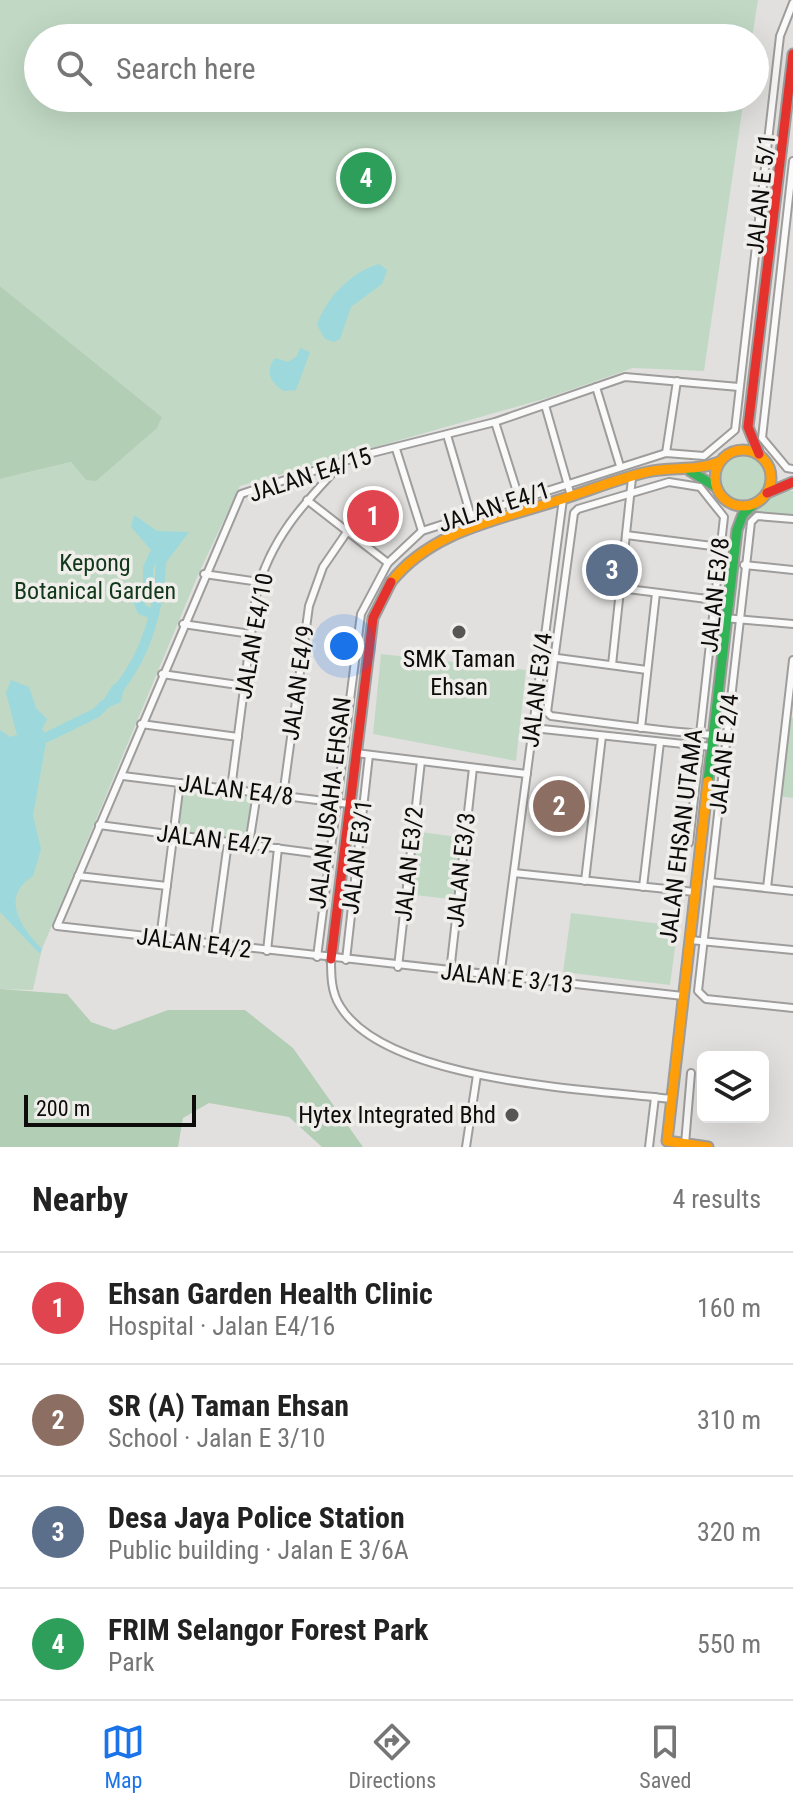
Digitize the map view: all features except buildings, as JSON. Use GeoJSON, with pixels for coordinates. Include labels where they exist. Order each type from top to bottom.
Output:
{"type":"FeatureCollection","features":[{"type":"Feature","properties":{"kind":"street","name":"JALAN E 5/1"},"geometry":{"type":"LineString","coordinates":[[666,453],[704,456],[735,430],[780,36],[793,3]]}},
{"type":"Feature","properties":{"kind":"street"},"geometry":{"type":"LineString","coordinates":[[716,487],[719,462],[735,450],[748,427],[793,54]]}},
{"type":"Feature","properties":{"kind":"street"},"geometry":{"type":"LineString","coordinates":[[770,111],[785,112]]}},
{"type":"Feature","properties":{"kind":"street"},"geometry":{"type":"LineString","coordinates":[[793,161],[790,212],[762,438],[787,468],[793,469]]}},
{"type":"Feature","properties":{"kind":"street"},"geometry":{"type":"LineString","coordinates":[[773,211],[790,212]]}},
{"type":"Feature","properties":{"kind":"street"},"geometry":{"type":"LineString","coordinates":[[748,316],[760,317]]}},
{"type":"Feature","properties":{"kind":"street","name":"JALAN E4/15"},"geometry":{"type":"LineString","coordinates":[[57,926],[123,776],[141,724],[204,574],[241,494],[344,461],[495,422],[630,376],[739,387]]}},
{"type":"Feature","properties":{"kind":"street"},"geometry":{"type":"LineString","coordinates":[[666,453],[677,381]]}},
{"type":"Feature","properties":{"kind":"street"},"geometry":{"type":"LineString","coordinates":[[596,387],[620,466]]}},
{"type":"Feature","properties":{"kind":"street","name":"JALAN E3/4"},"geometry":{"type":"LineString","coordinates":[[500,977],[542,656],[569,483],[545,405]]}},
{"type":"Feature","properties":{"kind":"street"},"geometry":{"type":"LineString","coordinates":[[495,422],[519,498]]}},
{"type":"Feature","properties":{"kind":"street"},"geometry":{"type":"LineString","coordinates":[[748,427],[759,454],[770,470],[793,482]]}},
{"type":"Feature","properties":{"kind":"street"},"geometry":{"type":"LineString","coordinates":[[447,435],[470,513]]}},
{"type":"Feature","properties":{"kind":"street"},"geometry":{"type":"LineString","coordinates":[[396,449],[422,531]]}},
{"type":"Feature","properties":{"kind":"street"},"geometry":{"type":"LineString","coordinates":[[735,450],[759,454]]}},
{"type":"Feature","properties":{"kind":"street","name":"JALAN E4/1"},"geometry":{"type":"LineString","coordinates":[[317,957],[361,614],[388,563],[422,531],[470,513],[666,453]]}},
{"type":"Feature","properties":{"kind":"street","name":"JALAN E4/10"},"geometry":{"type":"LineString","coordinates":[[231,789],[260,582],[278,538],[307,500],[344,461]]}},
{"type":"Feature","properties":{"kind":"street","name":"JALAN USAHA EHSAN"},"geometry":{"type":"LineString","coordinates":[[671,1099],[477,1075],[429,1064],[357,1026],[336,999],[331,959],[373,618],[379,600],[400,571],[441,538],[662,468],[690,471],[719,462]]}},
{"type":"Feature","properties":{"kind":"street"},"geometry":{"type":"LineString","coordinates":[[766,493],[770,470]]}},
{"type":"Feature","properties":{"kind":"street"},"geometry":{"type":"LineString","coordinates":[[690,471],[716,487],[727,501],[740,506],[754,504],[766,493],[793,482]]}},
{"type":"Feature","properties":{"kind":"street"},"geometry":{"type":"LineString","coordinates":[[612,665],[632,478]]}},
{"type":"Feature","properties":{"kind":"street","name":"JALAN E3/8"},"geometry":{"type":"LineString","coordinates":[[554,658],[574,513],[669,482],[700,487],[724,517],[700,734]]}},
{"type":"Feature","properties":{"kind":"street"},"geometry":{"type":"LineString","coordinates":[[307,500],[388,563]]}},
{"type":"Feature","properties":{"kind":"street","name":"JALAN EHSAN UTAMA"},"geometry":{"type":"LineString","coordinates":[[727,501],[737,530]]}},
{"type":"Feature","properties":{"kind":"street","name":"JALAN EHSAN UTAMA"},"geometry":{"type":"LineString","coordinates":[[666,1144],[737,530],[743,514],[754,504]]}},
{"type":"Feature","properties":{"kind":"street","name":"JALAN E 2/4"},"geometry":{"type":"LineString","coordinates":[[793,519],[753,518],[744,565],[698,991],[706,999],[793,1008]]}},
{"type":"Feature","properties":{"kind":"street","name":"JALAN E4/9"},"geometry":{"type":"LineString","coordinates":[[283,796],[309,606],[323,567],[347,532]]}},
{"type":"Feature","properties":{"kind":"street"},"geometry":{"type":"LineString","coordinates":[[626,535],[720,547]]}},
{"type":"Feature","properties":{"kind":"street"},"geometry":{"type":"LineString","coordinates":[[744,565],[793,570]]}},
{"type":"Feature","properties":{"kind":"street"},"geometry":{"type":"LineString","coordinates":[[204,574],[260,582]]}},
{"type":"Feature","properties":{"kind":"street"},"geometry":{"type":"LineString","coordinates":[[620,588],[715,600]]}},
{"type":"Feature","properties":{"kind":"street"},"geometry":{"type":"LineString","coordinates":[[641,728],[656,593]]}},
{"type":"Feature","properties":{"kind":"street"},"geometry":{"type":"LineString","coordinates":[[361,614],[373,618]]}},
{"type":"Feature","properties":{"kind":"street"},"geometry":{"type":"LineString","coordinates":[[713,617],[793,624]]}},
{"type":"Feature","properties":{"kind":"street"},"geometry":{"type":"LineString","coordinates":[[183,624],[251,634]]}},
{"type":"Feature","properties":{"kind":"street"},"geometry":{"type":"LineString","coordinates":[[542,656],[647,670]]}},
{"type":"Feature","properties":{"kind":"street"},"geometry":{"type":"LineString","coordinates":[[554,658],[547,712],[551,716],[713,735]]}},
{"type":"Feature","properties":{"kind":"street"},"geometry":{"type":"LineString","coordinates":[[767,888],[793,660]]}},
{"type":"Feature","properties":{"kind":"street"},"geometry":{"type":"LineString","coordinates":[[162,674],[245,686]]}},
{"type":"Feature","properties":{"kind":"street"},"geometry":{"type":"LineString","coordinates":[[141,724],[238,737]]}},
{"type":"Feature","properties":{"kind":"street"},"geometry":{"type":"LineString","coordinates":[[533,728],[712,747]]}},
{"type":"Feature","properties":{"kind":"street"},"geometry":{"type":"LineString","coordinates":[[585,881],[602,736]]}},
{"type":"Feature","properties":{"kind":"street"},"geometry":{"type":"LineString","coordinates":[[643,887],[660,742]]}},
{"type":"Feature","properties":{"kind":"street"},"geometry":{"type":"LineString","coordinates":[[689,843],[700,746]]}},
{"type":"Feature","properties":{"kind":"street"},"geometry":{"type":"LineString","coordinates":[[356,753],[527,774]]}},
{"type":"Feature","properties":{"kind":"street","name":"JALAN E3/1"},"geometry":{"type":"LineString","coordinates":[[346,960],[369,755]]}},
{"type":"Feature","properties":{"kind":"street","name":"JALAN E3/2"},"geometry":{"type":"LineString","coordinates":[[398,967],[421,761]]}},
{"type":"Feature","properties":{"kind":"street","name":"JALAN E3/3"},"geometry":{"type":"LineString","coordinates":[[450,972],[473,768]]}},
{"type":"Feature","properties":{"kind":"street","name":"JALAN E4/8"},"geometry":{"type":"LineString","coordinates":[[123,776],[349,804]]}},
{"type":"Feature","properties":{"kind":"street"},"geometry":{"type":"LineString","coordinates":[[160,939],[180,783]]}},
{"type":"Feature","properties":{"kind":"street"},"geometry":{"type":"LineString","coordinates":[[249,844],[257,793]]}},
{"type":"Feature","properties":{"kind":"street","name":"JALAN E4/7"},"geometry":{"type":"LineString","coordinates":[[99,825],[328,855]]}},
{"type":"Feature","properties":{"kind":"street"},"geometry":{"type":"LineString","coordinates":[[214,945],[228,842]]}},
{"type":"Feature","properties":{"kind":"street"},"geometry":{"type":"LineString","coordinates":[[267,951],[278,848]]}},
{"type":"Feature","properties":{"kind":"street"},"geometry":{"type":"LineString","coordinates":[[514,873],[695,892]]}},
{"type":"Feature","properties":{"kind":"street"},"geometry":{"type":"LineString","coordinates":[[78,876],[167,886]]}},
{"type":"Feature","properties":{"kind":"street"},"geometry":{"type":"LineString","coordinates":[[710,882],[793,891]]}},
{"type":"Feature","properties":{"kind":"street","name":"JALAN E4/2"},"geometry":{"type":"LineString","coordinates":[[57,926],[331,959]]}},
{"type":"Feature","properties":{"kind":"street"},"geometry":{"type":"LineString","coordinates":[[690,940],[793,950]]}},
{"type":"Feature","properties":{"kind":"street","name":"JALAN E 3/13"},"geometry":{"type":"LineString","coordinates":[[331,959],[683,996]]}},
{"type":"Feature","properties":{"kind":"street"},"geometry":{"type":"LineString","coordinates":[[685,1144],[691,1073]]}},
{"type":"Feature","properties":{"kind":"street"},"geometry":{"type":"LineString","coordinates":[[466,1147],[477,1075]]}},
{"type":"Feature","properties":{"kind":"street"},"geometry":{"type":"LineString","coordinates":[[649,1147],[655,1097]]}},
{"type":"Feature","properties":{"kind":"street"},"geometry":{"type":"LineString","coordinates":[[666,1144],[708,1147]]}},
{"type":"Feature","properties":{"kind":"green space","name":"Kepong Botanical Garden"},"geometry":{"type":"Polygon","coordinates":[[[0,0],[758,0],[754,24],[24,24],[24,112],[742,112],[704,371],[633,368],[547,398],[240,486],[198,575],[42,949],[33,990],[0,989],[0,479],[71,462],[86,480],[162,417],[0,286],[0,0]]]}},
{"type":"Feature","properties":{"kind":"green space"},"geometry":{"type":"Polygon","coordinates":[[[0,286],[162,417],[157,428],[96,481],[86,480],[71,462],[0,479],[0,286]]]}},
{"type":"Feature","properties":{"kind":"green space"},"geometry":{"type":"Polygon","coordinates":[[[743,455],[759,462],[766,478],[759,494],[743,501],[727,494],[720,478],[727,462],[743,455]]]}},
{"type":"Feature","properties":{"kind":"green space"},"geometry":{"type":"Polygon","coordinates":[[[778,491],[793,491],[793,515],[754,512],[778,491]]]}},
{"type":"Feature","properties":{"kind":"green space"},"geometry":{"type":"Polygon","coordinates":[[[381,654],[526,670],[516,761],[373,734],[381,654]]]}},
{"type":"Feature","properties":{"kind":"green space"},"geometry":{"type":"Polygon","coordinates":[[[786,717],[793,718],[793,798],[777,796],[786,717]]]}},
{"type":"Feature","properties":{"kind":"green space"},"geometry":{"type":"Polygon","coordinates":[[[180,783],[257,793],[249,844],[174,835],[180,783]]]}},
{"type":"Feature","properties":{"kind":"green space"},"geometry":{"type":"Polygon","coordinates":[[[413,831],[465,838],[458,900],[406,894],[413,831]]]}},
{"type":"Feature","properties":{"kind":"green space"},"geometry":{"type":"Polygon","coordinates":[[[571,913],[678,926],[670,985],[563,972],[571,913]]]}},
{"type":"Feature","properties":{"kind":"green space"},"geometry":{"type":"Polygon","coordinates":[[[0,989],[67,994],[91,1022],[114,1030],[168,1010],[245,1010],[293,1048],[363,1147],[322,1147],[289,1117],[209,1103],[183,1118],[178,1147],[0,1147],[0,989]]]}},
{"type":"Feature","properties":{"kind":"water"},"geometry":{"type":"Polygon","coordinates":[[[379,264],[387,270],[382,284],[351,307],[340,339],[334,342],[325,339],[317,325],[333,296],[359,273],[379,264]]]}},
{"type":"Feature","properties":{"kind":"water"},"geometry":{"type":"Polygon","coordinates":[[[300,348],[310,352],[296,390],[284,391],[270,377],[270,368],[275,358],[288,362],[297,356],[300,348]]]}},
{"type":"Feature","properties":{"kind":"water"},"geometry":{"type":"Polygon","coordinates":[[[134,515],[157,531],[189,532],[164,565],[131,527],[134,515]]]}},
{"type":"Feature","properties":{"kind":"water"},"geometry":{"type":"Polygon","coordinates":[[[126,676],[121,702],[96,713],[112,686],[126,676]]]}},
{"type":"Feature","properties":{"kind":"water"},"geometry":{"type":"Polygon","coordinates":[[[11,680],[29,687],[36,708],[47,719],[42,729],[47,737],[33,815],[41,849],[33,876],[17,893],[16,902],[21,922],[42,949],[40,954],[0,912],[0,730],[10,737],[17,735],[6,693],[11,680]]]}},
{"type":"Feature","properties":{"kind":"waterway"},"geometry":{"type":"LineString","coordinates":[[154,555],[148,568],[148,584],[139,603],[142,610],[154,614]]}},
{"type":"Feature","properties":{"kind":"waterway"},"geometry":{"type":"LineString","coordinates":[[120,687],[145,644],[158,597],[161,563]]}},
{"type":"Feature","properties":{"kind":"waterway"},"geometry":{"type":"LineString","coordinates":[[47,737],[96,713],[104,705]]}},
{"type":"Feature","properties":{"kind":"traffic: fast"},"geometry":{"type":"LineString","coordinates":[[690,471],[716,487]]}},
{"type":"Feature","properties":{"kind":"traffic: fast"},"geometry":{"type":"LineString","coordinates":[[708,781],[737,530],[743,514],[754,504]]}},
{"type":"Feature","properties":{"kind":"traffic: slow"},"geometry":{"type":"LineString","coordinates":[[743,450],[763,458],[771,478],[763,498],[743,506],[723,498],[715,478],[723,458],[743,450]]}},
{"type":"Feature","properties":{"kind":"traffic: slow"},"geometry":{"type":"LineString","coordinates":[[391,582],[426,550],[468,529],[636,475],[719,462]]}},
{"type":"Feature","properties":{"kind":"traffic: slow"},"geometry":{"type":"LineString","coordinates":[[708,781],[667,1141],[708,1147]]}},
{"type":"Feature","properties":{"kind":"traffic: jam"},"geometry":{"type":"LineString","coordinates":[[759,454],[748,427],[793,54]]}},
{"type":"Feature","properties":{"kind":"traffic: jam"},"geometry":{"type":"LineString","coordinates":[[767,493],[793,482]]}},
{"type":"Feature","properties":{"kind":"traffic: jam"},"geometry":{"type":"LineString","coordinates":[[331,959],[373,618],[391,582]]}},
{"type":"Feature","properties":{"kind":"place","name":"FRIM Selangor Forest Park"},"geometry":{"type":"Point","coordinates":[366,178]}},
{"type":"Feature","properties":{"kind":"place","name":"Ehsan Garden Health Clinic"},"geometry":{"type":"Point","coordinates":[373,516]}},
{"type":"Feature","properties":{"kind":"place","name":"Desa Jaya Police Station"},"geometry":{"type":"Point","coordinates":[612,570]}},
{"type":"Feature","properties":{"kind":"place","name":"SMK Taman Ehsan"},"geometry":{"type":"Point","coordinates":[459,632]}},
{"type":"Feature","properties":{"kind":"place","name":"SR (A) Taman Ehsan"},"geometry":{"type":"Point","coordinates":[559,806]}},
{"type":"Feature","properties":{"kind":"place","name":"Hytex Integrated Bhd"},"geometry":{"type":"Point","coordinates":[512,1115]}}]}
